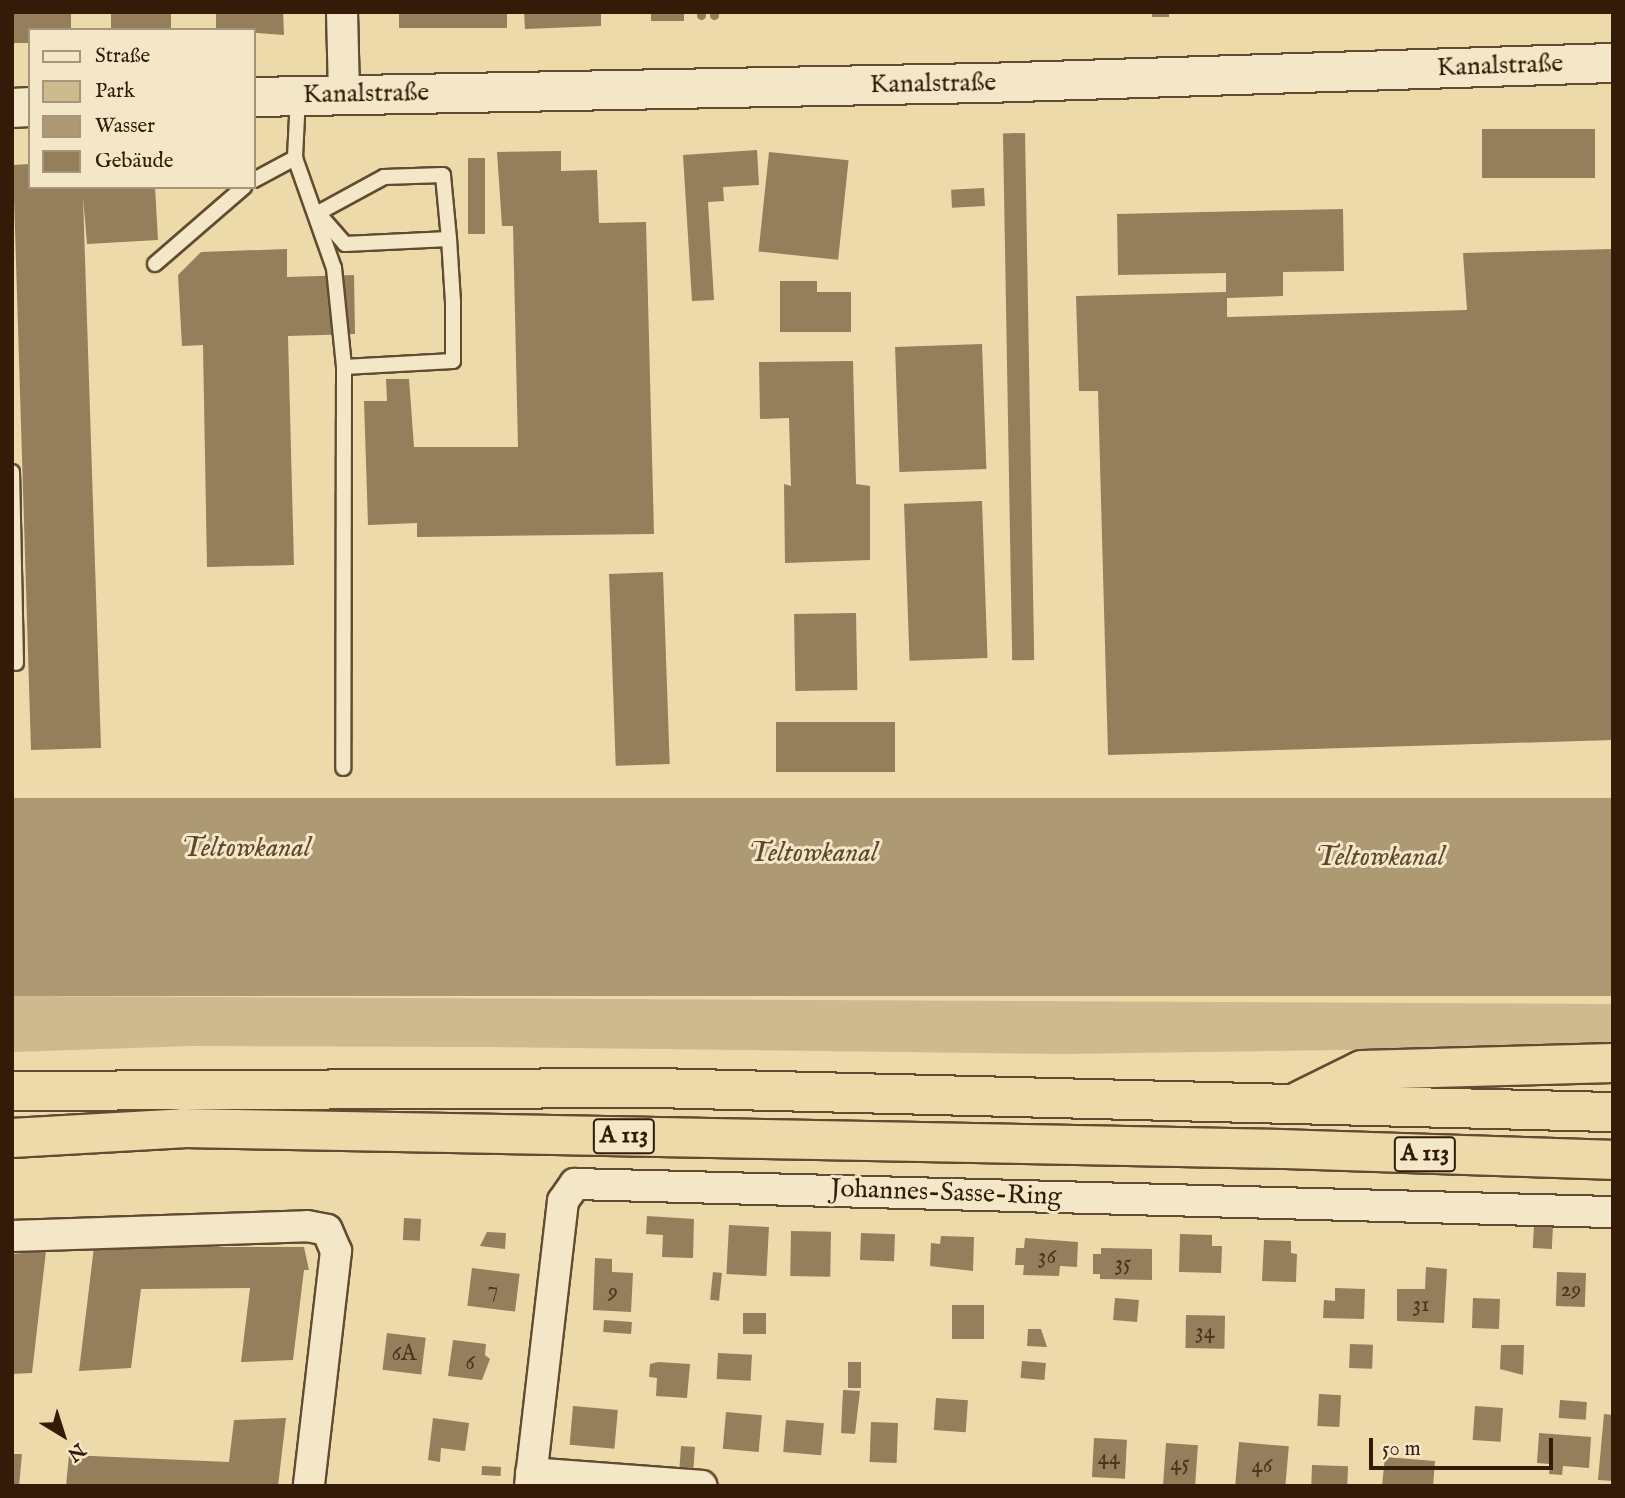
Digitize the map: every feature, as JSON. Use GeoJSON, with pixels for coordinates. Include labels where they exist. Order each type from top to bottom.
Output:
{"type":"FeatureCollection","features":[{"type":"Feature","properties":{"kind":"highway"},"geometry":{"type":"LineString","coordinates":[[1294,1104],[1362,1070],[1613,1063]]}},
{"type":"Feature","properties":{"kind":"highway","name":"A 113"},"geometry":{"type":"LineString","coordinates":[[12,1091],[655,1088],[1613,1112]]}},
{"type":"Feature","properties":{"kind":"highway","name":"A 113"},"geometry":{"type":"LineString","coordinates":[[12,1138],[183,1128],[1237,1149],[1613,1160]]}},
{"type":"Feature","properties":{"kind":"street"},"geometry":{"type":"LineString","coordinates":[[342,12],[344,94]]}},
{"type":"Feature","properties":{"kind":"street","name":"Kanalstraße"},"geometry":{"type":"LineString","coordinates":[[256,97],[986,83],[1613,62]]}},
{"type":"Feature","properties":{"kind":"street","name":"Johannes-Sasse-Ring"},"geometry":{"type":"LineString","coordinates":[[702,1486],[531,1480],[563,1200],[575,1184],[1613,1212]]}},
{"type":"Feature","properties":{"kind":"street"},"geometry":{"type":"LineString","coordinates":[[12,1236],[307,1226],[327,1230],[336,1251],[309,1486]]}},
{"type":"Feature","properties":{"kind":"lane"},"geometry":{"type":"LineString","coordinates":[[298,95],[296,158],[318,213],[334,268],[344,367],[343,768]]}},
{"type":"Feature","properties":{"kind":"lane"},"geometry":{"type":"LineString","coordinates":[[256,179],[296,158]]}},
{"type":"Feature","properties":{"kind":"lane"},"geometry":{"type":"LineString","coordinates":[[318,213],[384,177],[443,175],[449,239],[453,361],[344,367]]}},
{"type":"Feature","properties":{"kind":"lane"},"geometry":{"type":"LineString","coordinates":[[155,264],[242,189]]}},
{"type":"Feature","properties":{"kind":"lane"},"geometry":{"type":"LineString","coordinates":[[318,213],[345,244],[449,239]]}},
{"type":"Feature","properties":{"kind":"lane"},"geometry":{"type":"LineString","coordinates":[[12,472],[16,663]]}},
{"type":"Feature","properties":{"kind":"green space"},"geometry":{"type":"Polygon","coordinates":[[[12,996],[1613,1004],[1613,1046],[1064,1054],[192,1046],[12,1052],[12,996]]]}},
{"type":"Feature","properties":{"kind":"water","name":"Teltowkanal"},"geometry":{"type":"Polygon","coordinates":[[[12,798],[1613,798],[1613,996],[12,996],[12,798]]]}},
{"type":"Feature","properties":{"kind":"building"},"geometry":{"type":"Polygon","coordinates":[[[701,11],[705,15],[701,19],[697,15],[701,11]]]}},
{"type":"Feature","properties":{"kind":"building"},"geometry":{"type":"Polygon","coordinates":[[[714,11],[718,15],[714,19],[710,15],[714,11]]]}},
{"type":"Feature","properties":{"kind":"building"},"geometry":{"type":"Polygon","coordinates":[[[12,12],[71,12],[71,28],[28,28],[28,43],[13,43],[12,12]]]}},
{"type":"Feature","properties":{"kind":"building"},"geometry":{"type":"Polygon","coordinates":[[[111,12],[171,12],[171,28],[111,28],[111,12]]]}},
{"type":"Feature","properties":{"kind":"building"},"geometry":{"type":"Polygon","coordinates":[[[216,12],[283,12],[284,35],[256,33],[256,28],[216,28],[216,12]]]}},
{"type":"Feature","properties":{"kind":"building"},"geometry":{"type":"Polygon","coordinates":[[[399,12],[507,12],[507,28],[399,28],[399,12]]]}},
{"type":"Feature","properties":{"kind":"building"},"geometry":{"type":"Polygon","coordinates":[[[524,12],[601,12],[601,26],[525,29],[524,12]]]}},
{"type":"Feature","properties":{"kind":"building"},"geometry":{"type":"Polygon","coordinates":[[[651,12],[684,12],[684,21],[651,21],[651,12]]]}},
{"type":"Feature","properties":{"kind":"building"},"geometry":{"type":"Polygon","coordinates":[[[1152,12],[1169,12],[1169,17],[1152,17],[1152,12]]]}},
{"type":"Feature","properties":{"kind":"building"},"geometry":{"type":"Polygon","coordinates":[[[1482,129],[1595,129],[1595,178],[1482,178],[1482,129]]]}},
{"type":"Feature","properties":{"kind":"building"},"geometry":{"type":"Polygon","coordinates":[[[1003,133],[1025,133],[1034,660],[1012,660],[1003,133]]]}},
{"type":"Feature","properties":{"kind":"building"},"geometry":{"type":"Polygon","coordinates":[[[757,150],[759,185],[723,187],[724,201],[708,202],[714,300],[692,301],[683,155],[757,150]]]}},
{"type":"Feature","properties":{"kind":"building"},"geometry":{"type":"Polygon","coordinates":[[[561,151],[561,171],[597,170],[599,223],[646,222],[654,534],[417,537],[417,523],[368,525],[364,401],[387,401],[386,379],[409,379],[414,447],[518,447],[513,226],[502,226],[497,152],[561,151]]]}},
{"type":"Feature","properties":{"kind":"building"},"geometry":{"type":"Polygon","coordinates":[[[769,152],[849,160],[838,260],[759,251],[769,152]]]}},
{"type":"Feature","properties":{"kind":"building"},"geometry":{"type":"Polygon","coordinates":[[[468,158],[485,158],[485,234],[468,234],[468,158]]]}},
{"type":"Feature","properties":{"kind":"building"},"geometry":{"type":"Polygon","coordinates":[[[28,164],[28,189],[155,189],[158,240],[87,244],[83,197],[101,748],[31,750],[13,165],[28,164]]]}},
{"type":"Feature","properties":{"kind":"building"},"geometry":{"type":"Polygon","coordinates":[[[984,188],[985,206],[952,208],[951,190],[984,188]]]}},
{"type":"Feature","properties":{"kind":"building"},"geometry":{"type":"Polygon","coordinates":[[[1343,209],[1344,271],[1283,272],[1283,296],[1227,298],[1227,317],[1467,310],[1463,253],[1613,249],[1613,740],[1108,755],[1098,391],[1079,391],[1076,296],[1226,292],[1226,273],[1118,275],[1117,214],[1343,209]]]}},
{"type":"Feature","properties":{"kind":"building"},"geometry":{"type":"Polygon","coordinates":[[[287,249],[287,277],[354,275],[355,334],[288,336],[294,565],[207,567],[203,345],[182,346],[178,275],[201,252],[287,249]]]}},
{"type":"Feature","properties":{"kind":"building"},"geometry":{"type":"Polygon","coordinates":[[[780,281],[817,281],[817,292],[851,292],[851,332],[780,332],[780,281]]]}},
{"type":"Feature","properties":{"kind":"building"},"geometry":{"type":"Polygon","coordinates":[[[982,344],[986,469],[899,472],[895,347],[982,344]]]}},
{"type":"Feature","properties":{"kind":"building"},"geometry":{"type":"Polygon","coordinates":[[[853,361],[856,484],[870,486],[870,560],[785,563],[784,484],[791,486],[789,418],[760,419],[759,362],[853,361]]]}},
{"type":"Feature","properties":{"kind":"building"},"geometry":{"type":"Polygon","coordinates":[[[982,501],[987,658],[910,661],[904,504],[982,501]]]}},
{"type":"Feature","properties":{"kind":"building"},"geometry":{"type":"Polygon","coordinates":[[[663,572],[670,764],[616,766],[609,574],[663,572]]]}},
{"type":"Feature","properties":{"kind":"building"},"geometry":{"type":"Polygon","coordinates":[[[856,613],[857,690],[795,691],[794,614],[856,613]]]}},
{"type":"Feature","properties":{"kind":"building"},"geometry":{"type":"Polygon","coordinates":[[[776,722],[895,722],[895,772],[776,772],[776,722]]]}},
{"type":"Feature","properties":{"kind":"building"},"geometry":{"type":"Polygon","coordinates":[[[647,1216],[694,1219],[693,1258],[662,1257],[663,1235],[646,1234],[647,1216]]]}},
{"type":"Feature","properties":{"kind":"building"},"geometry":{"type":"Polygon","coordinates":[[[404,1218],[421,1219],[420,1241],[403,1240],[404,1218]]]}},
{"type":"Feature","properties":{"kind":"building"},"geometry":{"type":"Polygon","coordinates":[[[729,1225],[769,1227],[766,1276],[726,1274],[729,1225]]]}},
{"type":"Feature","properties":{"kind":"building"},"geometry":{"type":"Polygon","coordinates":[[[1534,1225],[1553,1226],[1552,1249],[1533,1248],[1534,1225]]]}},
{"type":"Feature","properties":{"kind":"building"},"geometry":{"type":"Polygon","coordinates":[[[791,1231],[831,1232],[830,1277],[790,1276],[791,1231]]]}},
{"type":"Feature","properties":{"kind":"building"},"geometry":{"type":"Polygon","coordinates":[[[487,1232],[506,1233],[505,1249],[480,1246],[487,1232]]]}},
{"type":"Feature","properties":{"kind":"building"},"geometry":{"type":"Polygon","coordinates":[[[861,1233],[895,1234],[894,1261],[860,1260],[861,1233]]]}},
{"type":"Feature","properties":{"kind":"building"},"geometry":{"type":"Polygon","coordinates":[[[1180,1234],[1212,1235],[1212,1246],[1222,1246],[1221,1273],[1179,1272],[1180,1234]]]}},
{"type":"Feature","properties":{"kind":"building"},"geometry":{"type":"Polygon","coordinates":[[[941,1236],[974,1237],[973,1271],[930,1266],[931,1243],[940,1244],[941,1236]]]}},
{"type":"Feature","properties":{"kind":"building"},"geometry":{"type":"Polygon","coordinates":[[[1025,1238],[1078,1242],[1077,1267],[1060,1266],[1059,1276],[1023,1275],[1024,1265],[1015,1265],[1016,1248],[1024,1248],[1025,1238]]]}},
{"type":"Feature","properties":{"kind":"building"},"geometry":{"type":"Polygon","coordinates":[[[1264,1240],[1291,1241],[1291,1253],[1297,1254],[1296,1282],[1262,1281],[1264,1240]]]}},
{"type":"Feature","properties":{"kind":"building"},"geometry":{"type":"Polygon","coordinates":[[[94,1247],[304,1247],[309,1270],[304,1270],[293,1360],[241,1362],[250,1288],[141,1289],[131,1368],[79,1371],[94,1247]]]}},
{"type":"Feature","properties":{"kind":"building"},"geometry":{"type":"Polygon","coordinates":[[[1101,1248],[1152,1249],[1152,1280],[1100,1279],[1100,1274],[1093,1274],[1093,1254],[1101,1254],[1101,1248]]]}},
{"type":"Feature","properties":{"kind":"building"},"geometry":{"type":"Polygon","coordinates":[[[46,1251],[32,1373],[12,1374],[12,1254],[46,1251]]]}},
{"type":"Feature","properties":{"kind":"building"},"geometry":{"type":"Polygon","coordinates":[[[595,1258],[612,1259],[612,1272],[633,1273],[631,1312],[593,1310],[595,1258]]]}},
{"type":"Feature","properties":{"kind":"building"},"geometry":{"type":"Polygon","coordinates":[[[1426,1267],[1447,1269],[1444,1323],[1397,1321],[1397,1289],[1425,1289],[1426,1267]]]}},
{"type":"Feature","properties":{"kind":"building"},"geometry":{"type":"Polygon","coordinates":[[[472,1268],[520,1274],[515,1312],[467,1306],[472,1268]]]}},
{"type":"Feature","properties":{"kind":"building"},"geometry":{"type":"Polygon","coordinates":[[[713,1272],[722,1273],[719,1301],[710,1300],[713,1272]]]}},
{"type":"Feature","properties":{"kind":"building"},"geometry":{"type":"Polygon","coordinates":[[[1557,1272],[1586,1273],[1585,1307],[1556,1306],[1557,1272]]]}},
{"type":"Feature","properties":{"kind":"building"},"geometry":{"type":"Polygon","coordinates":[[[1335,1288],[1365,1289],[1364,1319],[1323,1318],[1324,1300],[1335,1301],[1335,1288]]]}},
{"type":"Feature","properties":{"kind":"building"},"geometry":{"type":"Polygon","coordinates":[[[1115,1298],[1139,1300],[1137,1322],[1113,1320],[1115,1298]]]}},
{"type":"Feature","properties":{"kind":"building"},"geometry":{"type":"Polygon","coordinates":[[[1473,1298],[1500,1299],[1499,1329],[1472,1328],[1473,1298]]]}},
{"type":"Feature","properties":{"kind":"building"},"geometry":{"type":"Polygon","coordinates":[[[952,1305],[984,1305],[984,1339],[952,1339],[952,1305]]]}},
{"type":"Feature","properties":{"kind":"building"},"geometry":{"type":"Polygon","coordinates":[[[743,1313],[766,1313],[766,1334],[743,1334],[743,1313]]]}},
{"type":"Feature","properties":{"kind":"building"},"geometry":{"type":"Polygon","coordinates":[[[1186,1315],[1225,1316],[1224,1349],[1185,1348],[1186,1315]]]}},
{"type":"Feature","properties":{"kind":"building"},"geometry":{"type":"Polygon","coordinates":[[[604,1320],[632,1322],[631,1334],[603,1332],[604,1320]]]}},
{"type":"Feature","properties":{"kind":"building"},"geometry":{"type":"Polygon","coordinates":[[[1028,1329],[1041,1329],[1047,1347],[1027,1346],[1028,1329]]]}},
{"type":"Feature","properties":{"kind":"building"},"geometry":{"type":"Polygon","coordinates":[[[387,1333],[426,1338],[421,1374],[382,1370],[387,1333]]]}},
{"type":"Feature","properties":{"kind":"building"},"geometry":{"type":"Polygon","coordinates":[[[453,1340],[486,1344],[485,1355],[490,1359],[482,1380],[448,1376],[453,1340]]]}},
{"type":"Feature","properties":{"kind":"building"},"geometry":{"type":"Polygon","coordinates":[[[1350,1344],[1373,1345],[1372,1369],[1349,1368],[1350,1344]]]}},
{"type":"Feature","properties":{"kind":"building"},"geometry":{"type":"Polygon","coordinates":[[[1501,1345],[1524,1345],[1523,1375],[1500,1369],[1501,1345]]]}},
{"type":"Feature","properties":{"kind":"building"},"geometry":{"type":"Polygon","coordinates":[[[718,1353],[752,1355],[751,1381],[717,1379],[718,1353]]]}},
{"type":"Feature","properties":{"kind":"building"},"geometry":{"type":"Polygon","coordinates":[[[1022,1361],[1046,1363],[1044,1380],[1021,1378],[1022,1361]]]}},
{"type":"Feature","properties":{"kind":"building"},"geometry":{"type":"Polygon","coordinates":[[[848,1362],[861,1362],[861,1388],[848,1388],[848,1362]]]}},
{"type":"Feature","properties":{"kind":"building"},"geometry":{"type":"Polygon","coordinates":[[[650,1364],[690,1364],[687,1398],[656,1396],[657,1378],[649,1377],[650,1364]]]}},
{"type":"Feature","properties":{"kind":"building"},"geometry":{"type":"Polygon","coordinates":[[[843,1390],[860,1391],[855,1434],[841,1433],[843,1390]]]}},
{"type":"Feature","properties":{"kind":"building"},"geometry":{"type":"Polygon","coordinates":[[[1319,1394],[1341,1395],[1339,1427],[1317,1426],[1319,1394]]]}},
{"type":"Feature","properties":{"kind":"building"},"geometry":{"type":"Polygon","coordinates":[[[936,1398],[968,1400],[966,1432],[934,1430],[936,1398]]]}},
{"type":"Feature","properties":{"kind":"building"},"geometry":{"type":"Polygon","coordinates":[[[1560,1400],[1587,1402],[1586,1420],[1559,1418],[1560,1400]]]}},
{"type":"Feature","properties":{"kind":"building"},"geometry":{"type":"Polygon","coordinates":[[[573,1406],[618,1410],[614,1449],[570,1445],[573,1406]]]}},
{"type":"Feature","properties":{"kind":"building"},"geometry":{"type":"Polygon","coordinates":[[[1475,1406],[1503,1408],[1501,1442],[1473,1440],[1475,1406]]]}},
{"type":"Feature","properties":{"kind":"building"},"geometry":{"type":"Polygon","coordinates":[[[726,1412],[762,1415],[759,1452],[723,1449],[726,1412]]]}},
{"type":"Feature","properties":{"kind":"building"},"geometry":{"type":"Polygon","coordinates":[[[1604,1414],[1613,1415],[1613,1481],[1598,1480],[1604,1414]]]}},
{"type":"Feature","properties":{"kind":"building"},"geometry":{"type":"Polygon","coordinates":[[[286,1418],[278,1486],[66,1486],[69,1455],[229,1462],[234,1420],[286,1418]]]}},
{"type":"Feature","properties":{"kind":"building"},"geometry":{"type":"Polygon","coordinates":[[[433,1418],[469,1423],[465,1451],[441,1448],[440,1462],[428,1460],[433,1418]]]}},
{"type":"Feature","properties":{"kind":"building"},"geometry":{"type":"Polygon","coordinates":[[[786,1420],[824,1423],[821,1455],[783,1452],[786,1420]]]}},
{"type":"Feature","properties":{"kind":"building"},"geometry":{"type":"Polygon","coordinates":[[[871,1422],[898,1423],[897,1463],[870,1462],[871,1422]]]}},
{"type":"Feature","properties":{"kind":"building"},"geometry":{"type":"Polygon","coordinates":[[[1539,1433],[1591,1437],[1589,1468],[1563,1466],[1562,1475],[1549,1474],[1550,1464],[1537,1463],[1539,1433]]]}},
{"type":"Feature","properties":{"kind":"building"},"geometry":{"type":"Polygon","coordinates":[[[1094,1438],[1127,1440],[1125,1479],[1092,1477],[1094,1438]]]}},
{"type":"Feature","properties":{"kind":"building"},"geometry":{"type":"Polygon","coordinates":[[[1239,1442],[1289,1446],[1285,1486],[1235,1486],[1239,1442]]]}},
{"type":"Feature","properties":{"kind":"building"},"geometry":{"type":"Polygon","coordinates":[[[1166,1443],[1198,1445],[1195,1486],[1163,1484],[1166,1443]]]}},
{"type":"Feature","properties":{"kind":"building"},"geometry":{"type":"Polygon","coordinates":[[[681,1446],[695,1447],[694,1468],[680,1467],[681,1446]]]}},
{"type":"Feature","properties":{"kind":"building"},"geometry":{"type":"Polygon","coordinates":[[[12,1454],[22,1454],[19,1486],[12,1486],[12,1454]]]}},
{"type":"Feature","properties":{"kind":"building"},"geometry":{"type":"Polygon","coordinates":[[[1385,1457],[1435,1461],[1433,1486],[1382,1486],[1385,1457]]]}},
{"type":"Feature","properties":{"kind":"building"},"geometry":{"type":"Polygon","coordinates":[[[1312,1465],[1348,1466],[1347,1486],[1311,1486],[1312,1465]]]}},
{"type":"Feature","properties":{"kind":"building"},"geometry":{"type":"Polygon","coordinates":[[[482,1466],[501,1467],[501,1476],[482,1475],[482,1466]]]}}]}
